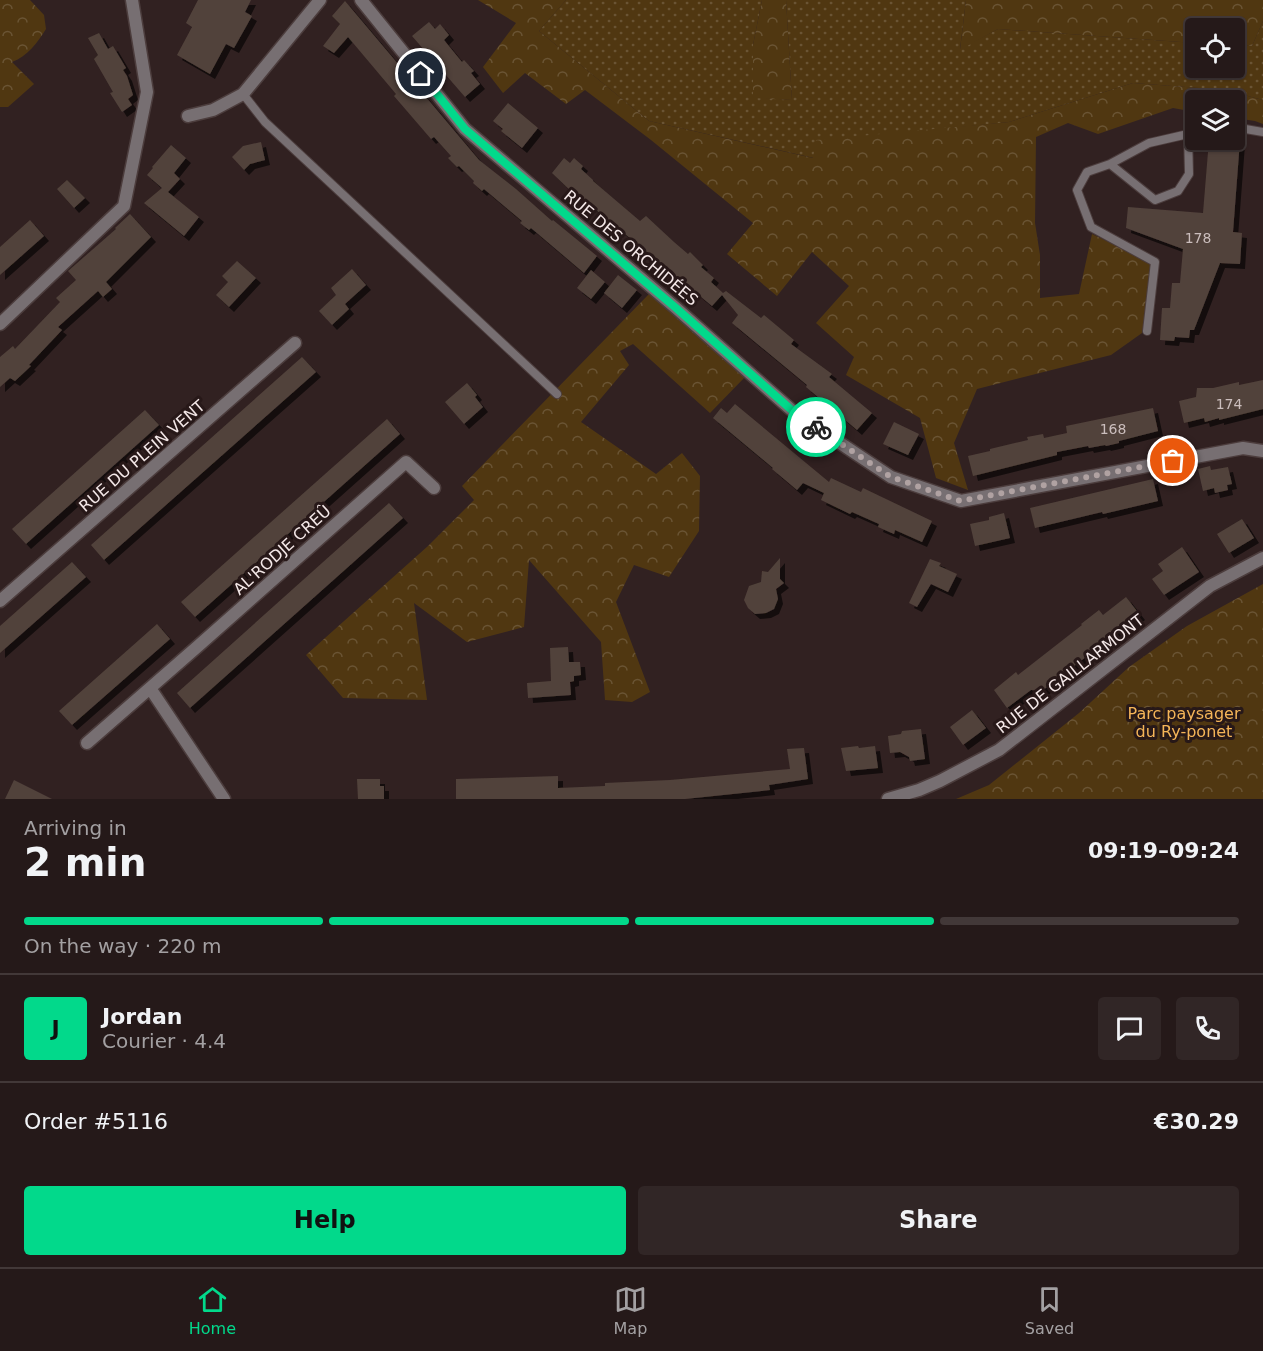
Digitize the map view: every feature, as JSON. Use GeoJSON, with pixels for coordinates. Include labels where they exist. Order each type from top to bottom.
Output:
{"type":"FeatureCollection","features":[{"type":"Feature","properties":{"kind":"street"},"geometry":{"type":"LineString","coordinates":[[0,324],[124,206],[147,92],[132,0]]}},
{"type":"Feature","properties":{"kind":"street"},"geometry":{"type":"LineString","coordinates":[[189,116],[213,110],[243,94],[320,0]]}},
{"type":"Feature","properties":{"kind":"street","name":"RUE DES ORCHIDÉES"},"geometry":{"type":"LineString","coordinates":[[361,0],[465,129],[676,308],[795,413],[891,477],[960,501],[1243,448],[1263,451]]}},
{"type":"Feature","properties":{"kind":"street","name":"RUE DU PLEIN VENT"},"geometry":{"type":"LineString","coordinates":[[0,582],[5,597],[296,343]]}},
{"type":"Feature","properties":{"kind":"street","name":"AL'RODJE CREÛ"},"geometry":{"type":"LineString","coordinates":[[87,743],[406,462],[434,488]]}},
{"type":"Feature","properties":{"kind":"street","name":"RUE DE GAILLARMONT"},"geometry":{"type":"LineString","coordinates":[[888,799],[940,781],[999,750],[1210,586],[1263,558]]}},
{"type":"Feature","properties":{"kind":"street"},"geometry":{"type":"LineString","coordinates":[[150,688],[224,799]]}},
{"type":"Feature","properties":{"kind":"lane"},"geometry":{"type":"LineString","coordinates":[[243,94],[265,122],[557,394]]}},
{"type":"Feature","properties":{"kind":"lane"},"geometry":{"type":"LineString","coordinates":[[1245,129],[1263,132]]}},
{"type":"Feature","properties":{"kind":"lane"},"geometry":{"type":"LineString","coordinates":[[1147,331],[1155,262],[1091,227],[1077,190],[1087,172],[1110,164],[1149,143],[1185,134]]}},
{"type":"Feature","properties":{"kind":"lane"},"geometry":{"type":"LineString","coordinates":[[1110,164],[1155,200],[1178,191],[1189,174],[1191,150]]}},
{"type":"Feature","properties":{"kind":"green space"},"geometry":{"type":"Polygon","coordinates":[[[0,0],[30,0],[44,15],[46,29],[27,53],[12,62],[34,84],[8,107],[0,107],[0,0]]]}},
{"type":"Feature","properties":{"kind":"green space"},"geometry":{"type":"Polygon","coordinates":[[[478,0],[566,0],[539,31],[649,121],[813,158],[816,140],[1009,122],[1133,83],[1225,90],[1185,90],[1185,110],[1173,108],[1098,134],[1068,123],[1036,137],[1035,223],[1040,255],[1040,298],[1079,294],[1092,234],[1154,264],[1142,333],[1111,355],[977,389],[954,443],[968,490],[936,478],[920,418],[846,375],[854,357],[816,323],[849,286],[812,252],[777,296],[727,254],[753,223],[585,90],[566,104],[525,73],[503,93],[483,67],[516,23],[478,0]]]}},
{"type":"Feature","properties":{"kind":"green space"},"geometry":{"type":"Polygon","coordinates":[[[566,0],[762,0],[753,45],[753,97],[792,100],[786,0],[966,0],[960,49],[998,29],[1185,42],[1185,78],[1245,78],[1245,46],[1252,46],[1263,21],[1263,100],[1245,95],[1245,90],[1133,83],[1009,122],[894,134],[814,158],[649,121],[539,31],[566,0]]]}},
{"type":"Feature","properties":{"kind":"green space"},"geometry":{"type":"Polygon","coordinates":[[[762,0],[786,0],[792,100],[753,98],[753,45],[762,0]]]}},
{"type":"Feature","properties":{"kind":"green space"},"geometry":{"type":"Polygon","coordinates":[[[966,0],[1263,0],[1263,21],[1252,46],[1245,46],[1245,18],[1185,18],[1185,42],[998,29],[960,50],[966,0]]]}},
{"type":"Feature","properties":{"kind":"green space"},"geometry":{"type":"Polygon","coordinates":[[[1245,95],[1263,100],[1263,124],[1245,120],[1245,95]]]}},
{"type":"Feature","properties":{"kind":"green space"},"geometry":{"type":"Polygon","coordinates":[[[649,294],[745,377],[710,413],[633,344],[620,351],[629,365],[581,422],[656,474],[682,453],[700,476],[699,531],[669,577],[634,565],[616,602],[650,692],[632,702],[605,700],[601,642],[529,560],[524,627],[467,642],[414,603],[427,700],[343,698],[306,655],[428,546],[474,500],[462,486],[649,294]]]}},
{"type":"Feature","properties":{"kind":"green space","name":"Parc paysager du Ry-ponet"},"geometry":{"type":"Polygon","coordinates":[[[1263,584],[1263,799],[956,799],[989,785],[1079,713],[1129,667],[1187,626],[1263,584]]]}},
{"type":"Feature","properties":{"kind":"building"},"geometry":{"type":"Polygon","coordinates":[[[198,0],[251,0],[245,12],[252,16],[234,48],[226,44],[210,74],[177,55],[192,27],[186,23],[198,0]]]}},
{"type":"Feature","properties":{"kind":"building"},"geometry":{"type":"Polygon","coordinates":[[[345,1],[479,160],[597,256],[584,273],[531,228],[529,230],[520,223],[522,221],[484,189],[482,191],[459,166],[457,167],[448,158],[451,156],[434,137],[431,139],[348,37],[334,53],[323,46],[340,24],[332,16],[345,1]]]}},
{"type":"Feature","properties":{"kind":"building"},"geometry":{"type":"Polygon","coordinates":[[[429,22],[435,29],[440,24],[449,35],[444,40],[462,62],[464,60],[474,71],[471,73],[480,84],[465,97],[412,36],[429,22]]]}},
{"type":"Feature","properties":{"kind":"building"},"geometry":{"type":"Polygon","coordinates":[[[99,33],[108,49],[113,46],[126,68],[123,70],[133,95],[128,99],[132,105],[122,112],[94,59],[98,55],[88,38],[99,33]]]}},
{"type":"Feature","properties":{"kind":"building"},"geometry":{"type":"Polygon","coordinates":[[[508,103],[538,128],[522,148],[501,131],[503,129],[493,121],[508,103]]]}},
{"type":"Feature","properties":{"kind":"building"},"geometry":{"type":"Polygon","coordinates":[[[261,142],[265,160],[250,164],[244,170],[232,157],[243,146],[261,142]]]}},
{"type":"Feature","properties":{"kind":"building"},"geometry":{"type":"Polygon","coordinates":[[[171,145],[186,158],[174,173],[180,179],[168,192],[199,217],[184,236],[144,203],[162,188],[147,175],[171,145]]]}},
{"type":"Feature","properties":{"kind":"building"},"geometry":{"type":"Polygon","coordinates":[[[1208,150],[1239,150],[1233,232],[1242,233],[1240,264],[1220,263],[1194,330],[1190,330],[1189,338],[1175,337],[1174,341],[1160,340],[1162,308],[1170,308],[1172,283],[1180,283],[1183,249],[1126,228],[1128,207],[1203,213],[1208,150]]]}},
{"type":"Feature","properties":{"kind":"building"},"geometry":{"type":"Polygon","coordinates":[[[564,158],[570,163],[574,158],[583,166],[581,169],[593,181],[640,221],[646,216],[688,254],[690,252],[703,265],[701,267],[714,278],[711,282],[723,293],[726,291],[761,318],[764,315],[794,340],[791,344],[832,374],[829,377],[872,413],[857,430],[732,323],[738,315],[722,295],[712,306],[575,192],[573,193],[552,173],[564,158]]]}},
{"type":"Feature","properties":{"kind":"building"},"geometry":{"type":"Polygon","coordinates":[[[67,180],[85,198],[74,208],[57,189],[67,180]]]}},
{"type":"Feature","properties":{"kind":"building"},"geometry":{"type":"Polygon","coordinates":[[[130,214],[151,237],[106,282],[112,289],[103,297],[98,291],[58,327],[62,330],[29,365],[31,366],[15,381],[10,378],[0,387],[0,357],[13,346],[15,349],[60,302],[56,298],[76,280],[68,271],[130,214]]]}},
{"type":"Feature","properties":{"kind":"building"},"geometry":{"type":"Polygon","coordinates":[[[30,220],[44,236],[0,275],[0,247],[30,220]]]}},
{"type":"Feature","properties":{"kind":"building"},"geometry":{"type":"Polygon","coordinates":[[[237,261],[256,278],[229,307],[216,295],[228,282],[222,276],[237,261]]]}},
{"type":"Feature","properties":{"kind":"building"},"geometry":{"type":"Polygon","coordinates":[[[352,269],[366,285],[345,304],[349,309],[332,325],[319,311],[336,295],[331,288],[352,269]]]}},
{"type":"Feature","properties":{"kind":"building"},"geometry":{"type":"Polygon","coordinates":[[[591,270],[605,282],[591,299],[577,288],[591,270]]]}},
{"type":"Feature","properties":{"kind":"building"},"geometry":{"type":"Polygon","coordinates":[[[618,275],[637,290],[622,308],[604,293],[618,275]]]}},
{"type":"Feature","properties":{"kind":"building"},"geometry":{"type":"Polygon","coordinates":[[[302,357],[316,372],[104,560],[91,545],[302,357]]]}},
{"type":"Feature","properties":{"kind":"building"},"geometry":{"type":"Polygon","coordinates":[[[1263,380],[1263,409],[1219,420],[1219,418],[1205,422],[1204,418],[1184,423],[1179,401],[1196,397],[1197,388],[1213,388],[1239,382],[1239,385],[1263,380]]]}},
{"type":"Feature","properties":{"kind":"building"},"geometry":{"type":"Polygon","coordinates":[[[467,383],[483,407],[464,424],[445,402],[467,383]]]}},
{"type":"Feature","properties":{"kind":"building"},"geometry":{"type":"Polygon","coordinates":[[[735,404],[829,482],[831,478],[861,492],[863,488],[932,521],[922,542],[895,530],[894,534],[878,527],[879,524],[852,512],[850,514],[821,500],[824,493],[803,483],[797,490],[713,418],[721,408],[727,413],[735,404]]]}},
{"type":"Feature","properties":{"kind":"building"},"geometry":{"type":"Polygon","coordinates":[[[1153,408],[1158,431],[1106,446],[1089,448],[1088,446],[1057,452],[1057,455],[973,476],[968,456],[1028,440],[1027,437],[1043,434],[1044,438],[1067,433],[1066,426],[1153,408]]]}},
{"type":"Feature","properties":{"kind":"building"},"geometry":{"type":"Polygon","coordinates":[[[145,410],[159,425],[26,544],[12,529],[145,410]]]}},
{"type":"Feature","properties":{"kind":"building"},"geometry":{"type":"Polygon","coordinates":[[[387,419],[400,434],[195,617],[181,602],[387,419]]]}},
{"type":"Feature","properties":{"kind":"building"},"geometry":{"type":"Polygon","coordinates":[[[894,422],[919,434],[908,455],[883,444],[894,422]]]}},
{"type":"Feature","properties":{"kind":"building"},"geometry":{"type":"Polygon","coordinates":[[[1210,466],[1211,470],[1228,467],[1232,484],[1227,485],[1228,490],[1215,493],[1214,488],[1203,491],[1198,469],[1210,466]]]}},
{"type":"Feature","properties":{"kind":"building"},"geometry":{"type":"Polygon","coordinates":[[[1153,479],[1158,501],[1035,528],[1030,508],[1153,479]]]}},
{"type":"Feature","properties":{"kind":"building"},"geometry":{"type":"Polygon","coordinates":[[[389,503],[403,518],[190,708],[177,693],[389,503]]]}},
{"type":"Feature","properties":{"kind":"building"},"geometry":{"type":"Polygon","coordinates":[[[1004,513],[1010,538],[975,546],[970,524],[989,520],[989,517],[1004,513]]]}},
{"type":"Feature","properties":{"kind":"building"},"geometry":{"type":"Polygon","coordinates":[[[1242,519],[1254,538],[1229,553],[1217,534],[1242,519]]]}},
{"type":"Feature","properties":{"kind":"building"},"geometry":{"type":"Polygon","coordinates":[[[1182,547],[1199,572],[1164,595],[1152,579],[1163,571],[1158,564],[1182,547]]]}},
{"type":"Feature","properties":{"kind":"building"},"geometry":{"type":"Polygon","coordinates":[[[780,558],[780,579],[784,583],[776,589],[778,599],[774,609],[766,613],[755,614],[744,600],[749,586],[761,582],[762,571],[768,572],[780,558]]]}},
{"type":"Feature","properties":{"kind":"building"},"geometry":{"type":"Polygon","coordinates":[[[930,559],[941,563],[939,566],[957,574],[948,592],[931,584],[917,607],[909,603],[930,559]]]}},
{"type":"Feature","properties":{"kind":"building"},"geometry":{"type":"Polygon","coordinates":[[[72,562],[86,577],[0,653],[0,626],[72,562]]]}},
{"type":"Feature","properties":{"kind":"building"},"geometry":{"type":"Polygon","coordinates":[[[1126,597],[1140,615],[1042,691],[1031,690],[1007,708],[994,690],[1016,672],[1018,675],[1099,610],[1103,615],[1126,597]]]}},
{"type":"Feature","properties":{"kind":"building"},"geometry":{"type":"Polygon","coordinates":[[[157,624],[170,639],[72,725],[59,711],[157,624]]]}},
{"type":"Feature","properties":{"kind":"building"},"geometry":{"type":"Polygon","coordinates":[[[568,647],[569,662],[580,662],[581,675],[574,676],[574,681],[570,682],[571,695],[528,698],[527,683],[551,681],[550,648],[568,647]]]}},
{"type":"Feature","properties":{"kind":"building"},"geometry":{"type":"Polygon","coordinates":[[[972,710],[986,728],[963,745],[950,727],[972,710]]]}},
{"type":"Feature","properties":{"kind":"building"},"geometry":{"type":"Polygon","coordinates":[[[921,729],[925,759],[910,761],[909,757],[900,752],[890,753],[888,736],[901,734],[902,731],[921,729]]]}},
{"type":"Feature","properties":{"kind":"building"},"geometry":{"type":"Polygon","coordinates":[[[858,746],[859,748],[875,746],[878,768],[846,771],[841,748],[858,746]]]}},
{"type":"Feature","properties":{"kind":"building"},"geometry":{"type":"Polygon","coordinates":[[[804,748],[808,779],[769,785],[770,790],[685,799],[456,799],[456,779],[558,776],[558,788],[605,786],[605,783],[670,780],[790,769],[787,749],[804,748]]]}},
{"type":"Feature","properties":{"kind":"building"},"geometry":{"type":"Polygon","coordinates":[[[357,779],[380,779],[380,786],[384,786],[384,799],[358,799],[357,779]]]}},
{"type":"Feature","properties":{"kind":"building"},"geometry":{"type":"Polygon","coordinates":[[[14,780],[52,799],[5,799],[14,780]]]}},
{"type":"Feature","properties":{"kind":"way so far"},"geometry":{"type":"LineString","coordinates":[[816,427],[891,477],[960,501],[1173,461]]}},
{"type":"Feature","properties":{"kind":"route"},"geometry":{"type":"LineString","coordinates":[[421,74],[465,129],[676,308],[795,413],[816,427]]}}]}
